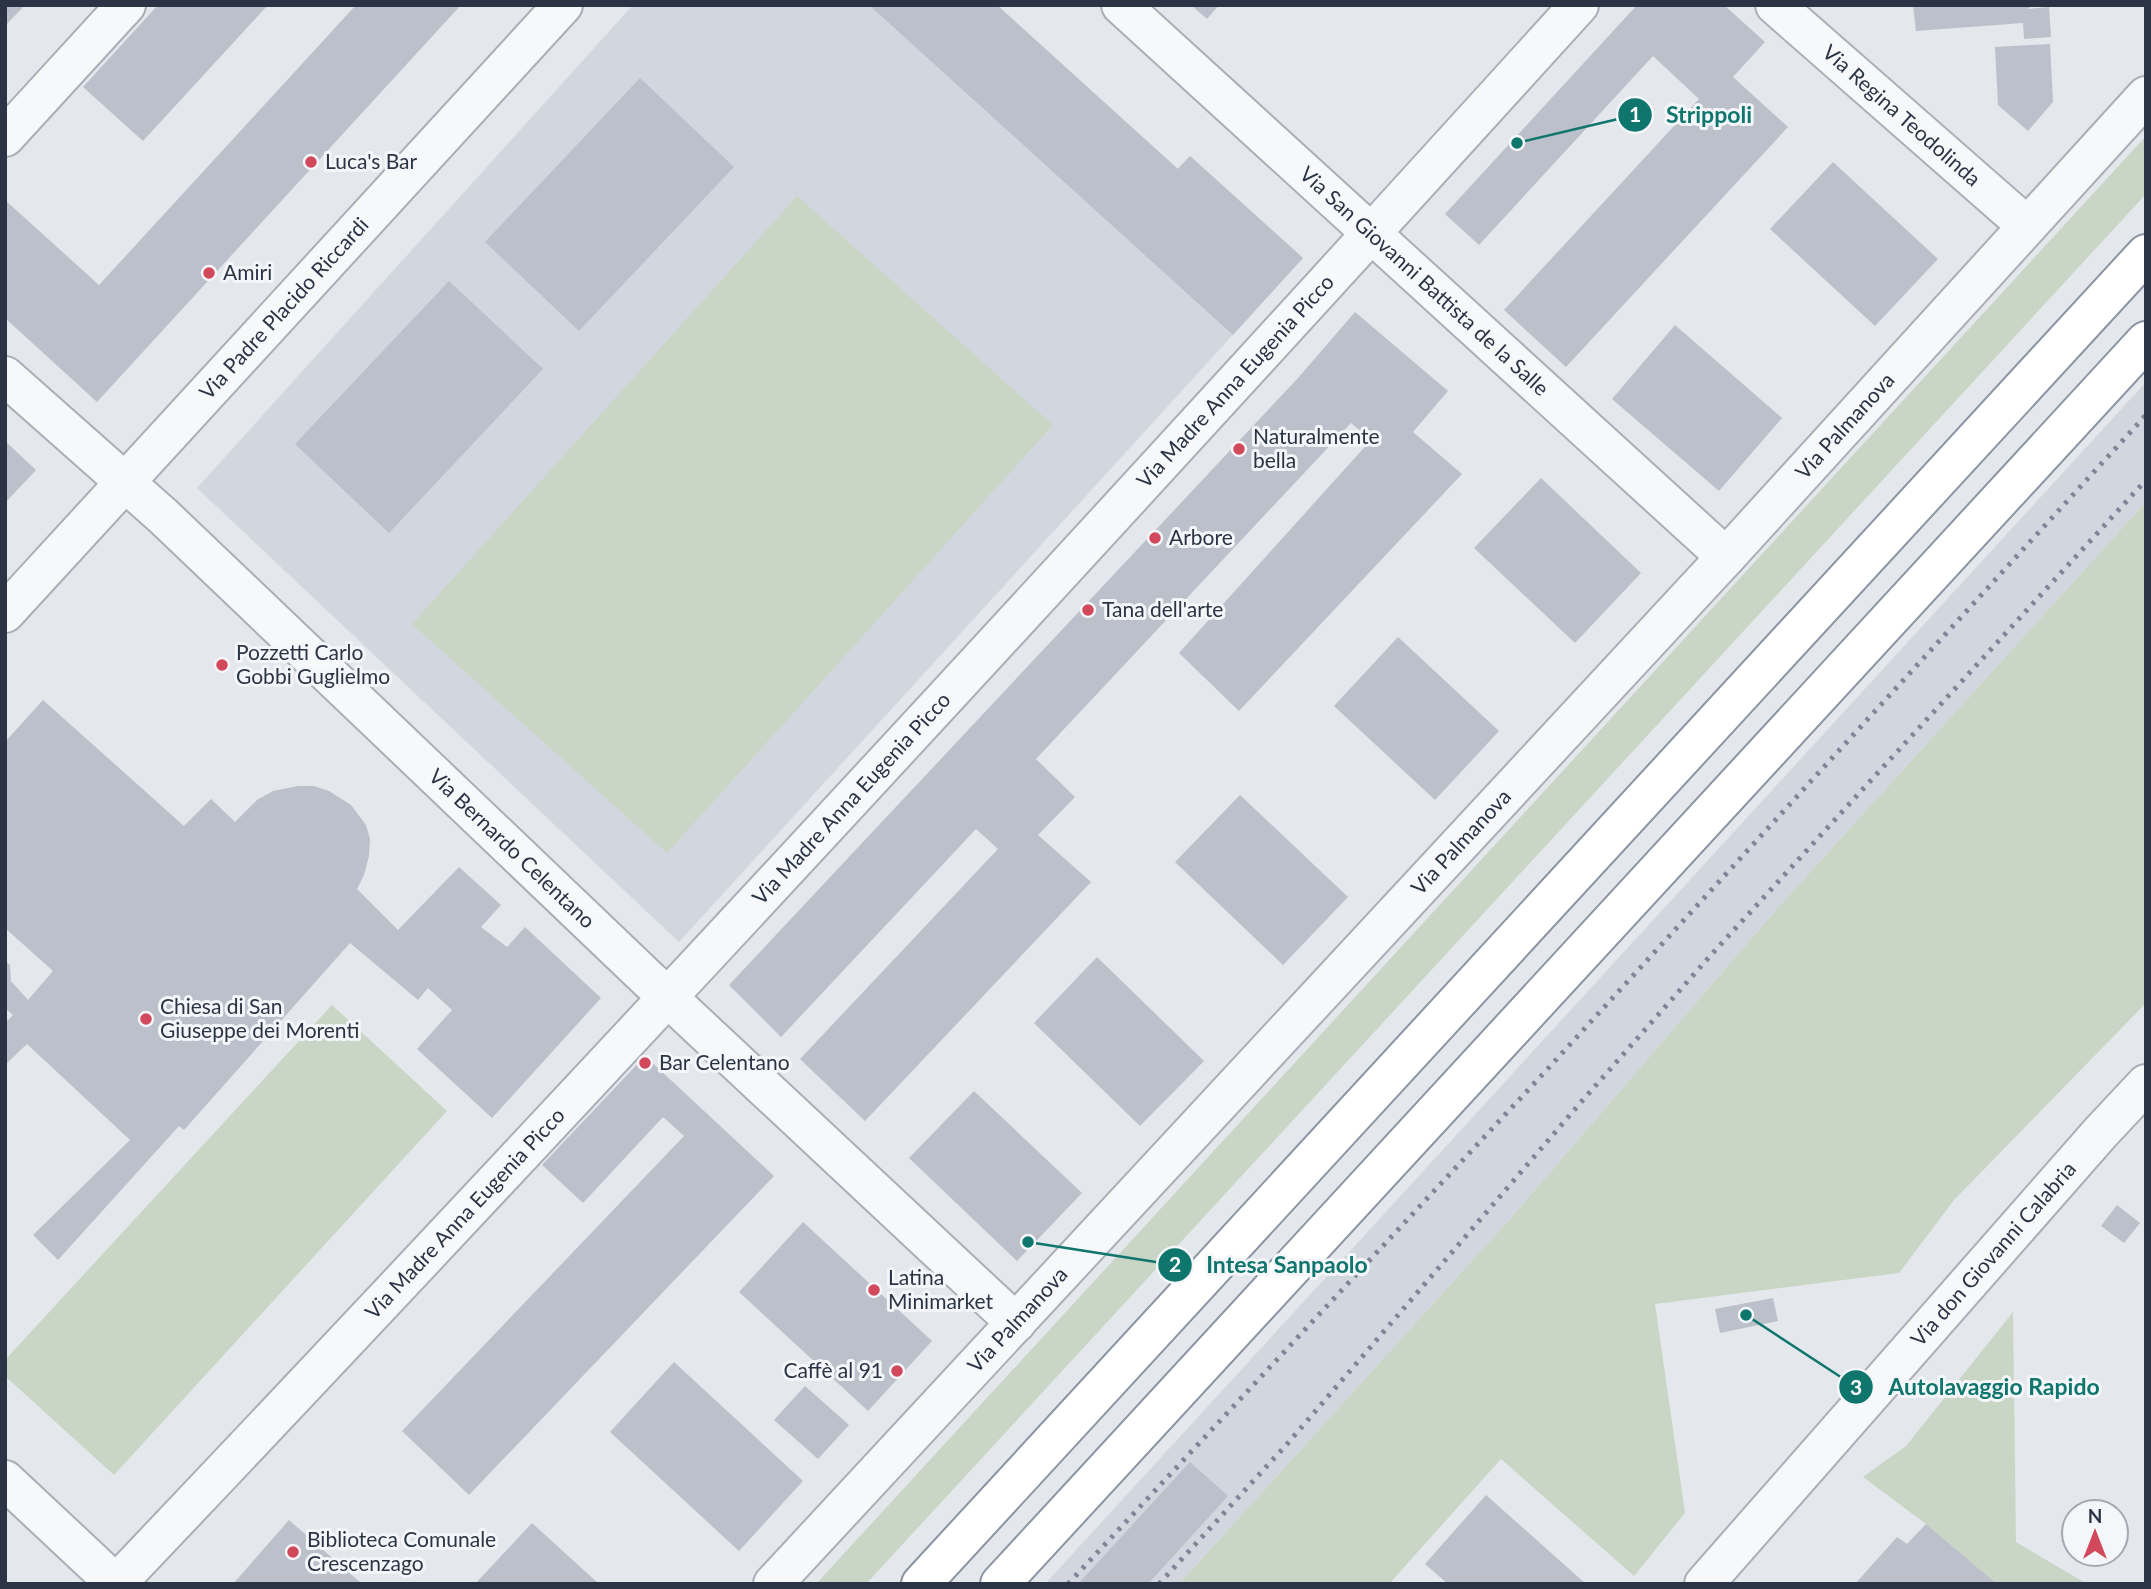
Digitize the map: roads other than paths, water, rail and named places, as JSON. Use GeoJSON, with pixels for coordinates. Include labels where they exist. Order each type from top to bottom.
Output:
{"type":"FeatureCollection","features":[{"type":"Feature","properties":{"kind":"highway"},"geometry":{"type":"LineString","coordinates":[[921,1584],[2146,254]]}},
{"type":"Feature","properties":{"kind":"highway"},"geometry":{"type":"LineString","coordinates":[[1000,1584],[1243,1317],[2146,341]]}},
{"type":"Feature","properties":{"kind":"street"},"geometry":{"type":"LineString","coordinates":[[5,137],[126,5]]}},
{"type":"Feature","properties":{"kind":"street","name":"Via Padre Placido Riccardi"},"geometry":{"type":"LineString","coordinates":[[5,613],[563,5]]}},
{"type":"Feature","properties":{"kind":"street","name":"Via San Giovanni Battista de la Salle"},"geometry":{"type":"LineString","coordinates":[[1121,5],[1726,557]]}},
{"type":"Feature","properties":{"kind":"street","name":"Via Madre Anna Eugenia Picco"},"geometry":{"type":"LineString","coordinates":[[116,1584],[668,997],[1579,5]]}},
{"type":"Feature","properties":{"kind":"street","name":"Via Regina Teodolinda"},"geometry":{"type":"LineString","coordinates":[[1775,5],[2027,226]]}},
{"type":"Feature","properties":{"kind":"street","name":"Via Palmanova"},"geometry":{"type":"LineString","coordinates":[[773,1584],[1726,557],[2146,96]]}},
{"type":"Feature","properties":{"kind":"street","name":"Via Bernardo Celentano"},"geometry":{"type":"LineString","coordinates":[[5,376],[126,482],[1016,1323]]}},
{"type":"Feature","properties":{"kind":"street","name":"Via don Giovanni Calabria"},"geometry":{"type":"LineString","coordinates":[[1704,1584],[1857,1407],[2146,1084]]}},
{"type":"Feature","properties":{"kind":"street"},"geometry":{"type":"LineString","coordinates":[[5,1480],[116,1584]]}},
{"type":"Feature","properties":{"kind":"railway"},"geometry":{"type":"LineString","coordinates":[[1068,1584],[1543,1074],[2146,415]]}},
{"type":"Feature","properties":{"kind":"railway"},"geometry":{"type":"LineString","coordinates":[[1159,1584],[1288,1443],[1711,955],[2146,480]]}},
{"type":"Feature","properties":{"kind":"place","name":"Strippoli"},"geometry":{"type":"Point","coordinates":[1517,143]}},
{"type":"Feature","properties":{"kind":"place","name":"Luca's Bar"},"geometry":{"type":"Point","coordinates":[311,162]}},
{"type":"Feature","properties":{"kind":"place","name":"Amiri"},"geometry":{"type":"Point","coordinates":[209,273]}},
{"type":"Feature","properties":{"kind":"place","name":"Naturalmente bella"},"geometry":{"type":"Point","coordinates":[1239,449]}},
{"type":"Feature","properties":{"kind":"place","name":"Arbore"},"geometry":{"type":"Point","coordinates":[1155,538]}},
{"type":"Feature","properties":{"kind":"place","name":"Tana dell'arte"},"geometry":{"type":"Point","coordinates":[1088,610]}},
{"type":"Feature","properties":{"kind":"place","name":"Pozzetti Carlo Gobbi Guglielmo"},"geometry":{"type":"Point","coordinates":[222,665]}},
{"type":"Feature","properties":{"kind":"place","name":"Chiesa di San Giuseppe dei Morenti"},"geometry":{"type":"Point","coordinates":[146,1019]}},
{"type":"Feature","properties":{"kind":"place","name":"Bar Celentano"},"geometry":{"type":"Point","coordinates":[645,1063]}},
{"type":"Feature","properties":{"kind":"place","name":"Intesa Sanpaolo"},"geometry":{"type":"Point","coordinates":[1028,1242]}},
{"type":"Feature","properties":{"kind":"place","name":"Latina Minimarket"},"geometry":{"type":"Point","coordinates":[874,1290]}},
{"type":"Feature","properties":{"kind":"place","name":"Autolavaggio Rapido"},"geometry":{"type":"Point","coordinates":[1746,1315]}},
{"type":"Feature","properties":{"kind":"place","name":"Caffè al 91"},"geometry":{"type":"Point","coordinates":[897,1371]}},
{"type":"Feature","properties":{"kind":"place","name":"Biblioteca Comunale Crescenzago"},"geometry":{"type":"Point","coordinates":[293,1552]}}]}
